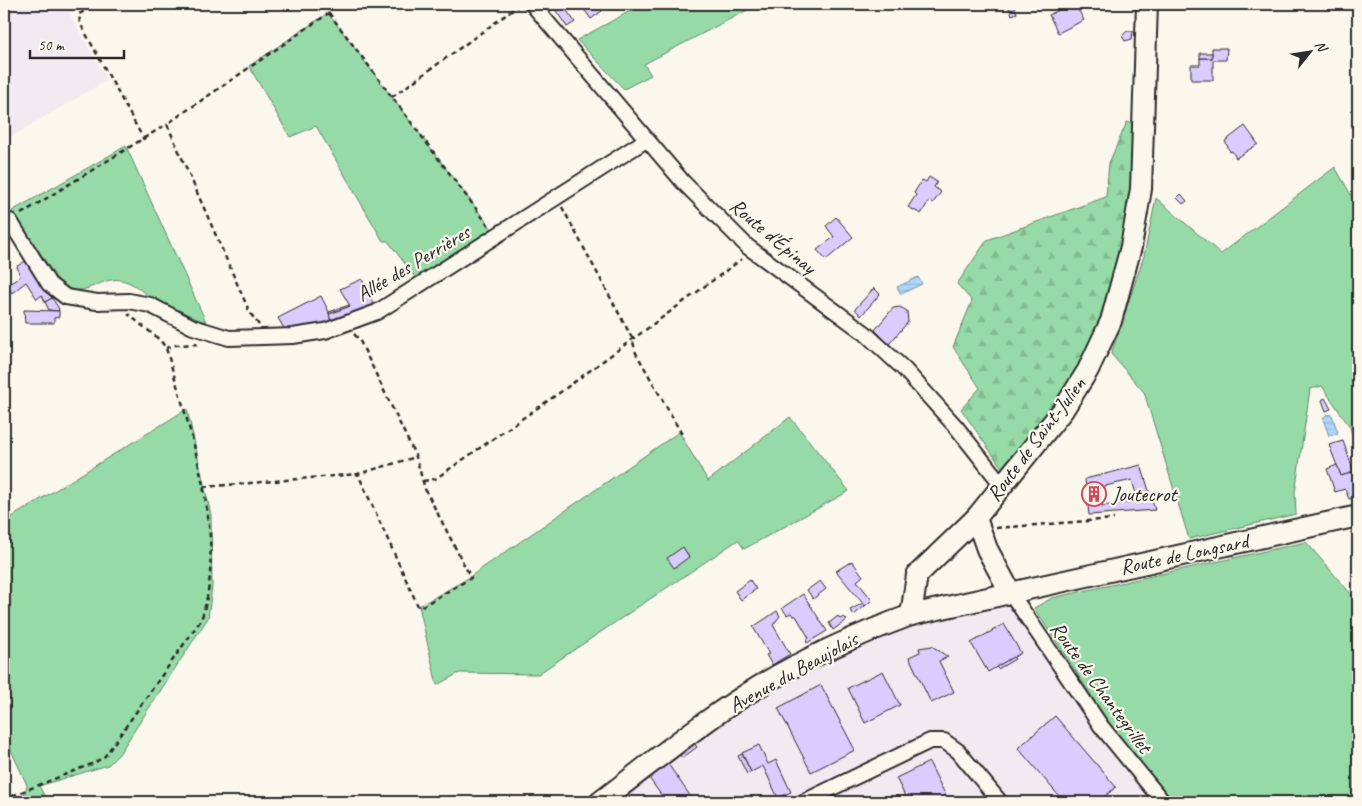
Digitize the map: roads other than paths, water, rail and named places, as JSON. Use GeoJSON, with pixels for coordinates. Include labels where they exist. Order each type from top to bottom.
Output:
{"type":"FeatureCollection","features":[{"type":"Feature","properties":{"kind":"main road","name":"Route de Saint-Julien"},"geometry":{"type":"LineString","coordinates":[[911,615],[917,575],[978,523],[1002,485],[1063,410],[1088,370],[1111,321],[1121,289],[1141,189],[1147,4]]}},
{"type":"Feature","properties":{"kind":"main road","name":"Route de Longsard"},"geometry":{"type":"LineString","coordinates":[[1010,592],[1358,516]]}},
{"type":"Feature","properties":{"kind":"main road"},"geometry":{"type":"LineString","coordinates":[[978,523],[987,549],[1010,592]]}},
{"type":"Feature","properties":{"kind":"main road","name":"Avenue du Beaujolais"},"geometry":{"type":"LineString","coordinates":[[600,802],[724,709],[763,684],[860,634],[911,615],[1010,592]]}},
{"type":"Feature","properties":{"kind":"street","name":"Route d'Épinay"},"geometry":{"type":"LineString","coordinates":[[532,4],[683,182],[751,248],[865,333],[905,370],[957,428],[1002,485]]}},
{"type":"Feature","properties":{"kind":"street","name":"Allée des Perrières"},"geometry":{"type":"LineString","coordinates":[[10,221],[50,284],[66,297],[97,302],[129,301],[150,305],[193,328],[224,336],[263,338],[293,336],[325,331],[377,312],[646,140]]}},
{"type":"Feature","properties":{"kind":"street","name":"Route de Chantegrillet"},"geometry":{"type":"LineString","coordinates":[[1010,592],[1101,726],[1163,802]]}},
{"type":"Feature","properties":{"kind":"street"},"geometry":{"type":"LineString","coordinates":[[803,802],[930,741],[944,741],[958,752],[1000,802]]}},
{"type":"Feature","properties":{"kind":"water"},"geometry":{"type":"Polygon","coordinates":[[[918,277],[922,284],[901,294],[897,287],[918,277]]]}},
{"type":"Feature","properties":{"kind":"water"},"geometry":{"type":"Polygon","coordinates":[[[1327,414],[1332,415],[1338,433],[1329,436],[1323,419],[1327,414]]]}},
{"type":"Feature","properties":{"kind":"place","name":"Joutecrot"},"geometry":{"type":"Point","coordinates":[1094,494]}}]}
